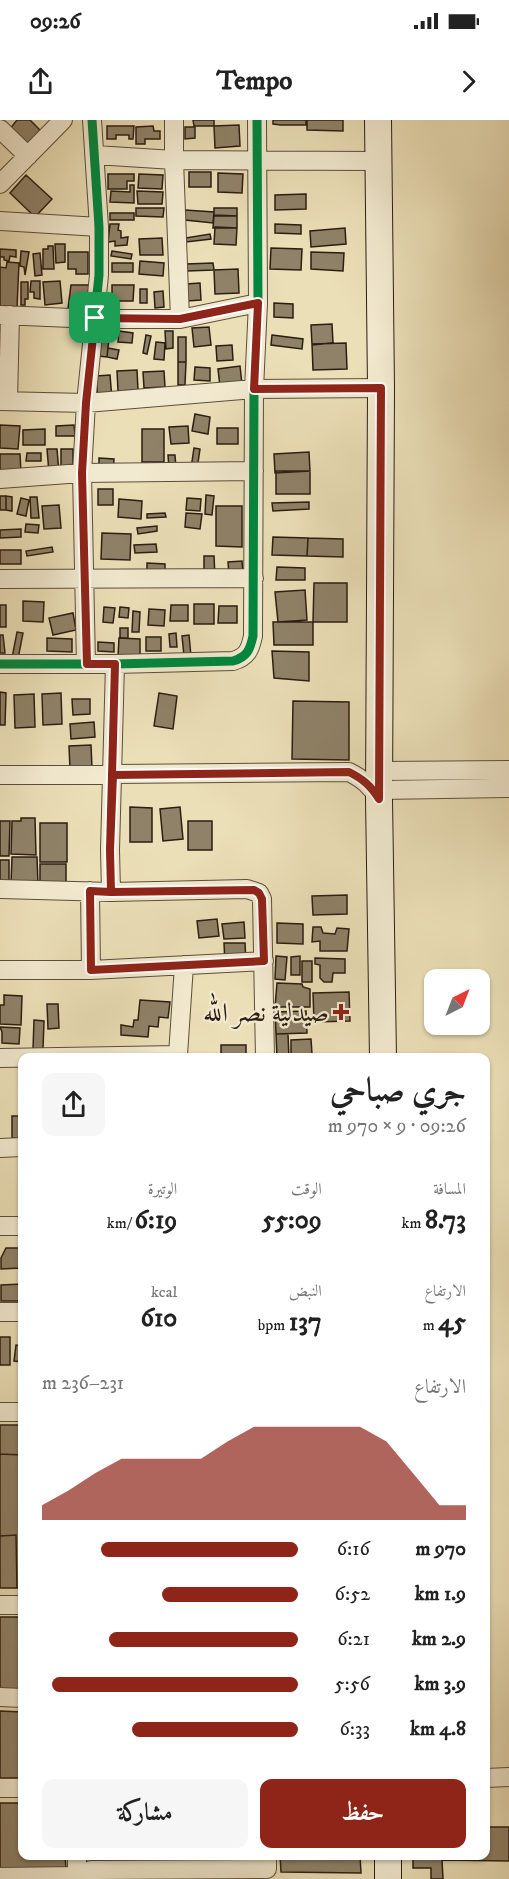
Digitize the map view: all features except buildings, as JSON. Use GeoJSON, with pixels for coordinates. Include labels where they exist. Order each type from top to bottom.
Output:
{"type":"FeatureCollection","features":[{"type":"Feature","properties":{"kind":"main road"},"geometry":{"type":"LineString","coordinates":[[378,120],[383,1053]]}},
{"type":"Feature","properties":{"kind":"main road"},"geometry":{"type":"LineString","coordinates":[[388,1860],[388,1879]]}},
{"type":"Feature","properties":{"kind":"street"},"geometry":{"type":"LineString","coordinates":[[0,184],[63,120]]}},
{"type":"Feature","properties":{"kind":"street"},"geometry":{"type":"LineString","coordinates":[[87,664],[82,473],[86,403],[99,283],[99,227],[92,120]]}},
{"type":"Feature","properties":{"kind":"street"},"geometry":{"type":"LineString","coordinates":[[174,120],[180,319]]}},
{"type":"Feature","properties":{"kind":"street"},"geometry":{"type":"LineString","coordinates":[[0,664],[233,661],[246,656],[253,636],[254,389],[258,303],[257,120]]}},
{"type":"Feature","properties":{"kind":"street"},"geometry":{"type":"LineString","coordinates":[[0,129],[28,156]]}},
{"type":"Feature","properties":{"kind":"street"},"geometry":{"type":"LineString","coordinates":[[94,155],[174,160],[379,161]]}},
{"type":"Feature","properties":{"kind":"street"},"geometry":{"type":"LineString","coordinates":[[0,221],[99,227]]}},
{"type":"Feature","properties":{"kind":"street"},"geometry":{"type":"LineString","coordinates":[[258,303],[180,319],[5,315],[4,401],[86,403],[254,389],[381,388]]}},
{"type":"Feature","properties":{"kind":"street"},"geometry":{"type":"LineString","coordinates":[[0,479],[82,473],[254,471]]}},
{"type":"Feature","properties":{"kind":"street"},"geometry":{"type":"LineString","coordinates":[[0,579],[254,578]]}},
{"type":"Feature","properties":{"kind":"street"},"geometry":{"type":"LineString","coordinates":[[111,892],[115,664]]}},
{"type":"Feature","properties":{"kind":"street"},"geometry":{"type":"LineString","coordinates":[[349,772],[360,765],[380,777],[509,788]]}},
{"type":"Feature","properties":{"kind":"street"},"geometry":{"type":"LineString","coordinates":[[0,775],[349,772],[372,787],[380,777],[509,770]]}},
{"type":"Feature","properties":{"kind":"street"},"geometry":{"type":"LineString","coordinates":[[0,889],[111,892],[254,890],[259,893],[262,899],[265,1053]]}},
{"type":"Feature","properties":{"kind":"street"},"geometry":{"type":"LineString","coordinates":[[90,891],[91,970]]}},
{"type":"Feature","properties":{"kind":"street"},"geometry":{"type":"LineString","coordinates":[[0,970],[91,970],[264,961]]}},
{"type":"Feature","properties":{"kind":"street"},"geometry":{"type":"LineString","coordinates":[[178,1053],[184,965]]}},
{"type":"Feature","properties":{"kind":"street"},"geometry":{"type":"LineString","coordinates":[[0,1058],[18,1058]]}},
{"type":"Feature","properties":{"kind":"street"},"geometry":{"type":"LineString","coordinates":[[0,1148],[18,1147]]}},
{"type":"Feature","properties":{"kind":"street"},"geometry":{"type":"LineString","coordinates":[[0,1226],[18,1226]]}},
{"type":"Feature","properties":{"kind":"street"},"geometry":{"type":"LineString","coordinates":[[0,1312],[18,1312]]}},
{"type":"Feature","properties":{"kind":"street"},"geometry":{"type":"LineString","coordinates":[[0,1412],[18,1412]]}},
{"type":"Feature","properties":{"kind":"street"},"geometry":{"type":"LineString","coordinates":[[0,1605],[18,1605]]}},
{"type":"Feature","properties":{"kind":"street"},"geometry":{"type":"LineString","coordinates":[[0,1697],[18,1698]]}},
{"type":"Feature","properties":{"kind":"street"},"geometry":{"type":"LineString","coordinates":[[490,1778],[509,1778]]}},
{"type":"Feature","properties":{"kind":"street"},"geometry":{"type":"LineString","coordinates":[[0,1788],[18,1788]]}},
{"type":"Feature","properties":{"kind":"street"},"geometry":{"type":"LineString","coordinates":[[79,1860],[86,1875]]}},
{"type":"Feature","properties":{"kind":"street"},"geometry":{"type":"LineString","coordinates":[[0,1877],[267,1869],[267,1860]]}},
{"type":"Feature","properties":{"kind":"cycle path"},"geometry":{"type":"LineString","coordinates":[[86,664],[82,473],[86,403],[99,275],[99,227],[92,120]]}},
{"type":"Feature","properties":{"kind":"cycle path"},"geometry":{"type":"LineString","coordinates":[[0,664],[233,661],[245,655],[249,649],[253,636],[254,389],[258,303],[257,120]]}},
{"type":"Feature","properties":{"kind":"place","name":"صيدلية نصر الله"},"geometry":{"type":"Point","coordinates":[341,1012]}},
{"type":"Feature","properties":{"kind":"route"},"geometry":{"type":"LineString","coordinates":[[95,318],[86,403],[82,473],[87,664],[115,664],[110,850],[111,892],[90,891],[91,970],[264,961],[262,899],[254,890],[111,892],[113,775],[349,772],[372,787],[379,799],[381,388],[254,389],[258,303],[180,319],[95,318]]}}]}
